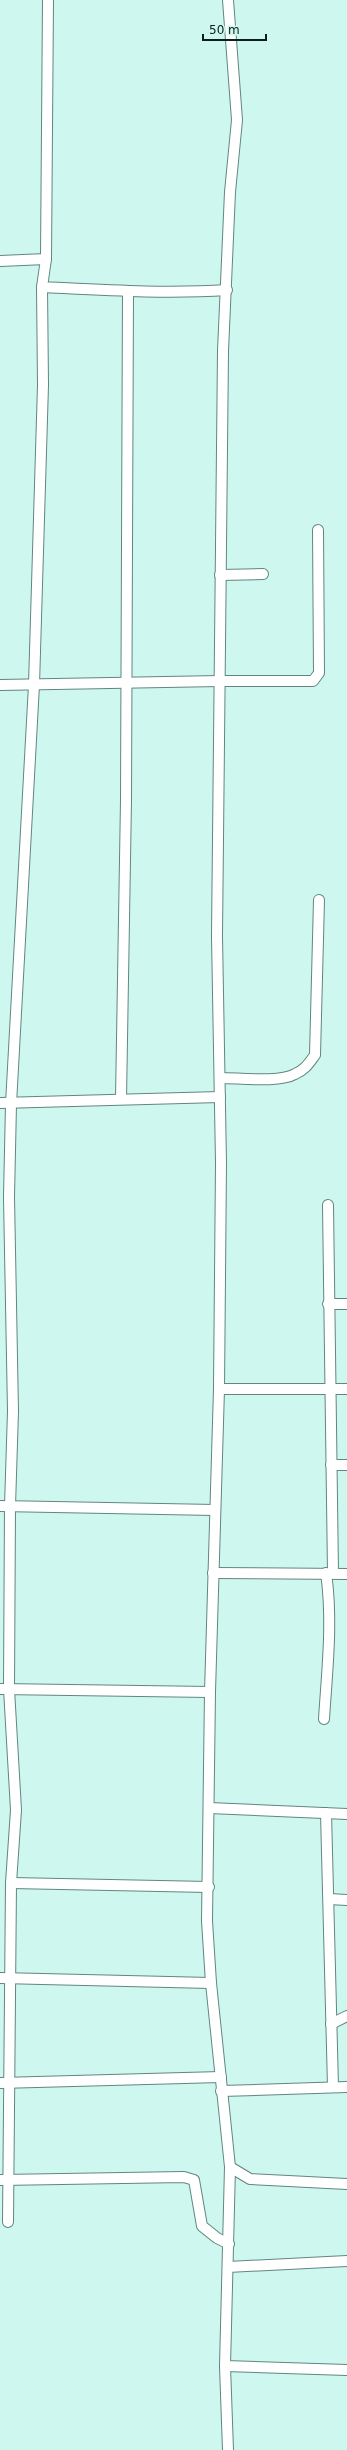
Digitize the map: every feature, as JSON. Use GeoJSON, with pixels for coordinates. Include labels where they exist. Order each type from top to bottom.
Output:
{"type":"FeatureCollection","features":[{"type":"Feature","properties":{"kind":"street"},"geometry":{"type":"LineString","coordinates":[[8,2222],[4,2179],[5,2083],[11,1978],[11,1883],[16,1810],[4,1689],[5,1506],[13,1411],[9,1275],[11,1104],[34,685],[43,385],[42,287],[46,259],[48,0]]}},
{"type":"Feature","properties":{"kind":"street"},"geometry":{"type":"LineString","coordinates":[[228,0],[237,120],[230,192],[227,290],[223,351],[217,936],[220,1078],[219,1389],[210,1692],[209,1887],[207,1921],[211,1983],[221,2076],[221,2092],[230,2167],[225,2366],[228,2450]]}},
{"type":"Feature","properties":{"kind":"street"},"geometry":{"type":"LineString","coordinates":[[0,261],[46,259]]}},
{"type":"Feature","properties":{"kind":"street"},"geometry":{"type":"LineString","coordinates":[[42,287],[128,292],[189,292],[227,290]]}},
{"type":"Feature","properties":{"kind":"street"},"geometry":{"type":"LineString","coordinates":[[121,1099],[126,800],[125,682],[128,292]]}},
{"type":"Feature","properties":{"kind":"street"},"geometry":{"type":"LineString","coordinates":[[0,685],[125,682],[313,681],[319,673],[318,530]]}},
{"type":"Feature","properties":{"kind":"street"},"geometry":{"type":"LineString","coordinates":[[220,575],[263,574]]}},
{"type":"Feature","properties":{"kind":"street"},"geometry":{"type":"LineString","coordinates":[[220,1078],[284,1078],[294,1075],[307,1067],[315,1055],[319,900]]}},
{"type":"Feature","properties":{"kind":"street"},"geometry":{"type":"LineString","coordinates":[[0,1103],[11,1104],[121,1099],[220,1097]]}},
{"type":"Feature","properties":{"kind":"street"},"geometry":{"type":"LineString","coordinates":[[324,1719],[329,1644],[331,1465],[328,1205]]}},
{"type":"Feature","properties":{"kind":"street"},"geometry":{"type":"LineString","coordinates":[[328,1304],[347,1304]]}},
{"type":"Feature","properties":{"kind":"street"},"geometry":{"type":"LineString","coordinates":[[219,1389],[347,1389]]}},
{"type":"Feature","properties":{"kind":"street"},"geometry":{"type":"LineString","coordinates":[[331,1465],[347,1465]]}},
{"type":"Feature","properties":{"kind":"street"},"geometry":{"type":"LineString","coordinates":[[5,1506],[215,1510]]}},
{"type":"Feature","properties":{"kind":"street"},"geometry":{"type":"LineString","coordinates":[[213,1573],[347,1574]]}},
{"type":"Feature","properties":{"kind":"street"},"geometry":{"type":"LineString","coordinates":[[4,1689],[210,1692]]}},
{"type":"Feature","properties":{"kind":"street"},"geometry":{"type":"LineString","coordinates":[[209,1808],[347,1814]]}},
{"type":"Feature","properties":{"kind":"street"},"geometry":{"type":"LineString","coordinates":[[326,1813],[333,2087]]}},
{"type":"Feature","properties":{"kind":"street"},"geometry":{"type":"LineString","coordinates":[[11,1883],[209,1887]]}},
{"type":"Feature","properties":{"kind":"street"},"geometry":{"type":"LineString","coordinates":[[329,1899],[347,1900]]}},
{"type":"Feature","properties":{"kind":"street"},"geometry":{"type":"LineString","coordinates":[[0,1978],[211,1983]]}},
{"type":"Feature","properties":{"kind":"street"},"geometry":{"type":"LineString","coordinates":[[331,2024],[347,2016]]}},
{"type":"Feature","properties":{"kind":"street"},"geometry":{"type":"LineString","coordinates":[[5,2083],[221,2076]]}},
{"type":"Feature","properties":{"kind":"street"},"geometry":{"type":"LineString","coordinates":[[221,2092],[347,2087]]}},
{"type":"Feature","properties":{"kind":"street"},"geometry":{"type":"LineString","coordinates":[[230,2167],[250,2179],[347,2184]]}},
{"type":"Feature","properties":{"kind":"street"},"geometry":{"type":"LineString","coordinates":[[4,2179],[184,2177],[194,2180],[202,2226],[217,2238],[229,2244]]}},
{"type":"Feature","properties":{"kind":"street"},"geometry":{"type":"LineString","coordinates":[[228,2267],[347,2261]]}},
{"type":"Feature","properties":{"kind":"street"},"geometry":{"type":"LineString","coordinates":[[225,2366],[347,2370]]}}]}
